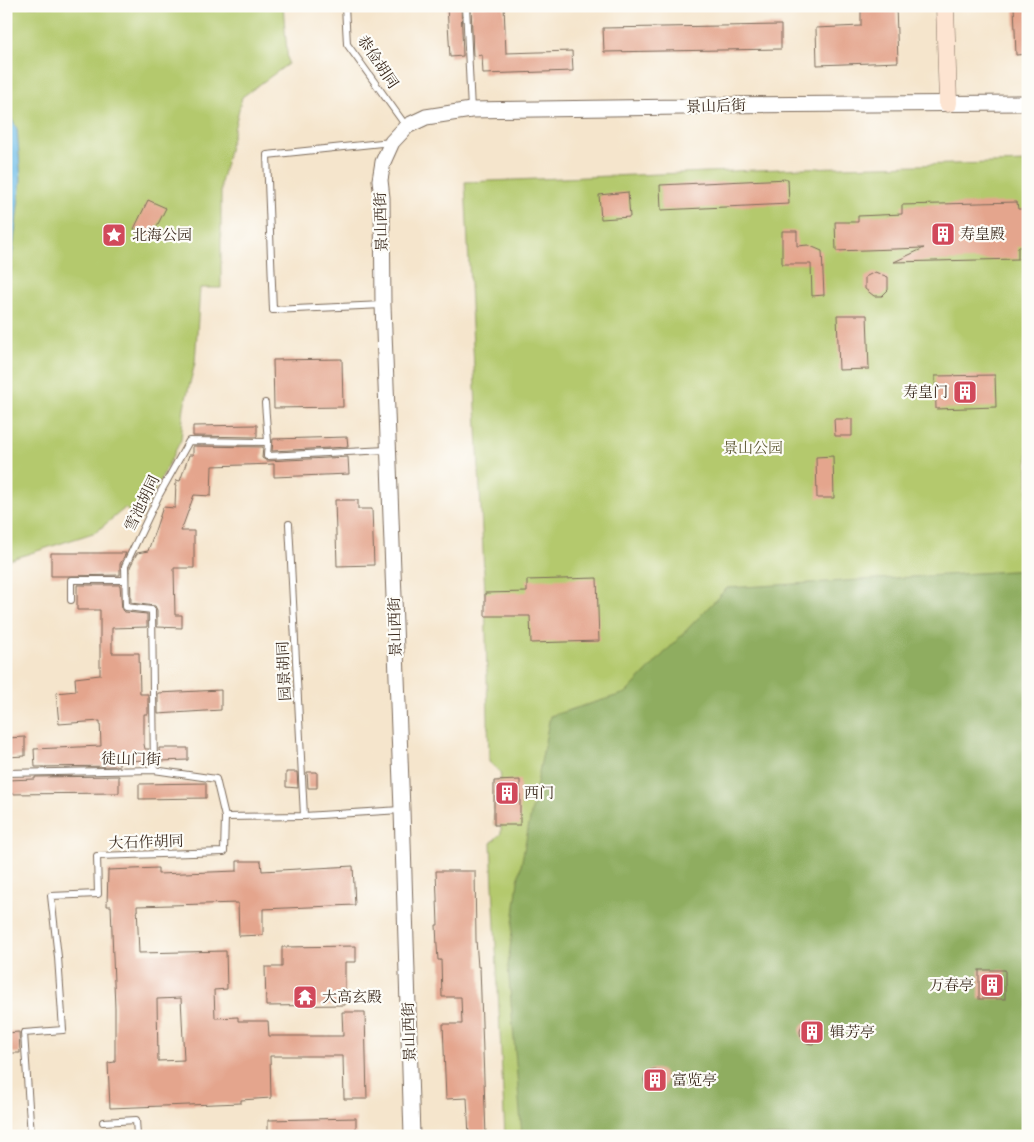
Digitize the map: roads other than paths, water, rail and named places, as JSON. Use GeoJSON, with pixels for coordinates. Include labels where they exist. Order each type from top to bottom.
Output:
{"type":"FeatureCollection","features":[{"type":"Feature","properties":{"kind":"main road"},"geometry":{"type":"LineString","coordinates":[[945,6],[948,103]]}},
{"type":"Feature","properties":{"kind":"street","name":"景山后街"},"geometry":{"type":"LineString","coordinates":[[407,126],[426,117],[471,110],[1028,103]]}},
{"type":"Feature","properties":{"kind":"street","name":"景山西街"},"geometry":{"type":"LineString","coordinates":[[407,126],[392,142],[383,162],[380,180],[412,1136]]}},
{"type":"Feature","properties":{"kind":"lane","name":"恭俭胡同"},"geometry":{"type":"LineString","coordinates":[[345,6],[347,44],[407,126]]}},
{"type":"Feature","properties":{"kind":"lane"},"geometry":{"type":"LineString","coordinates":[[466,6],[471,110]]}},
{"type":"Feature","properties":{"kind":"lane"},"geometry":{"type":"LineString","coordinates":[[383,306],[273,310],[267,155],[392,142]]}},
{"type":"Feature","properties":{"kind":"lane"},"geometry":{"type":"LineString","coordinates":[[265,403],[268,456],[389,450]]}},
{"type":"Feature","properties":{"kind":"lane","name":"雪池胡同"},"geometry":{"type":"LineString","coordinates":[[154,770],[152,610],[126,607],[125,566],[158,496],[189,441],[268,442]]}},
{"type":"Feature","properties":{"kind":"lane","name":"园景胡同"},"geometry":{"type":"LineString","coordinates":[[289,524],[304,816]]}},
{"type":"Feature","properties":{"kind":"lane"},"geometry":{"type":"LineString","coordinates":[[71,600],[71,580],[125,580]]}},
{"type":"Feature","properties":{"kind":"lane","name":"徒山门街"},"geometry":{"type":"LineString","coordinates":[[6,773],[154,770],[216,778],[226,817]]}},
{"type":"Feature","properties":{"kind":"lane"},"geometry":{"type":"LineString","coordinates":[[226,817],[304,816],[402,810]]}},
{"type":"Feature","properties":{"kind":"lane","name":"大石作胡同"},"geometry":{"type":"LineString","coordinates":[[31,1136],[24,1033],[62,1030],[58,958],[51,896],[98,894],[97,856],[224,852],[226,817]]}},
{"type":"Feature","properties":{"kind":"lane"},"geometry":{"type":"LineString","coordinates":[[103,1122],[136,1120],[137,1136]]}},
{"type":"Feature","properties":{"kind":"water"},"geometry":{"type":"Polygon","coordinates":[[[6,109],[17,129],[21,179],[10,277],[6,284],[6,109]]]}},
{"type":"Feature","properties":{"kind":"place","name":"寿皇殿"},"geometry":{"type":"Point","coordinates":[943,234]}},
{"type":"Feature","properties":{"kind":"place","name":"北海公园"},"geometry":{"type":"Point","coordinates":[114,235]}},
{"type":"Feature","properties":{"kind":"place","name":"寿皇门"},"geometry":{"type":"Point","coordinates":[965,392]}},
{"type":"Feature","properties":{"kind":"place","name":"西门"},"geometry":{"type":"Point","coordinates":[507,793]}},
{"type":"Feature","properties":{"kind":"place","name":"万春亭"},"geometry":{"type":"Point","coordinates":[992,985]}},
{"type":"Feature","properties":{"kind":"place","name":"大高玄殿"},"geometry":{"type":"Point","coordinates":[305,997]}},
{"type":"Feature","properties":{"kind":"place","name":"辑芳亭"},"geometry":{"type":"Point","coordinates":[812,1032]}},
{"type":"Feature","properties":{"kind":"place","name":"富览亭"},"geometry":{"type":"Point","coordinates":[655,1080]}},
{"type":"Feature","properties":{"kind":"park label","name":"景山公园"},"geometry":{"type":"Point","coordinates":[753,448]}}]}
